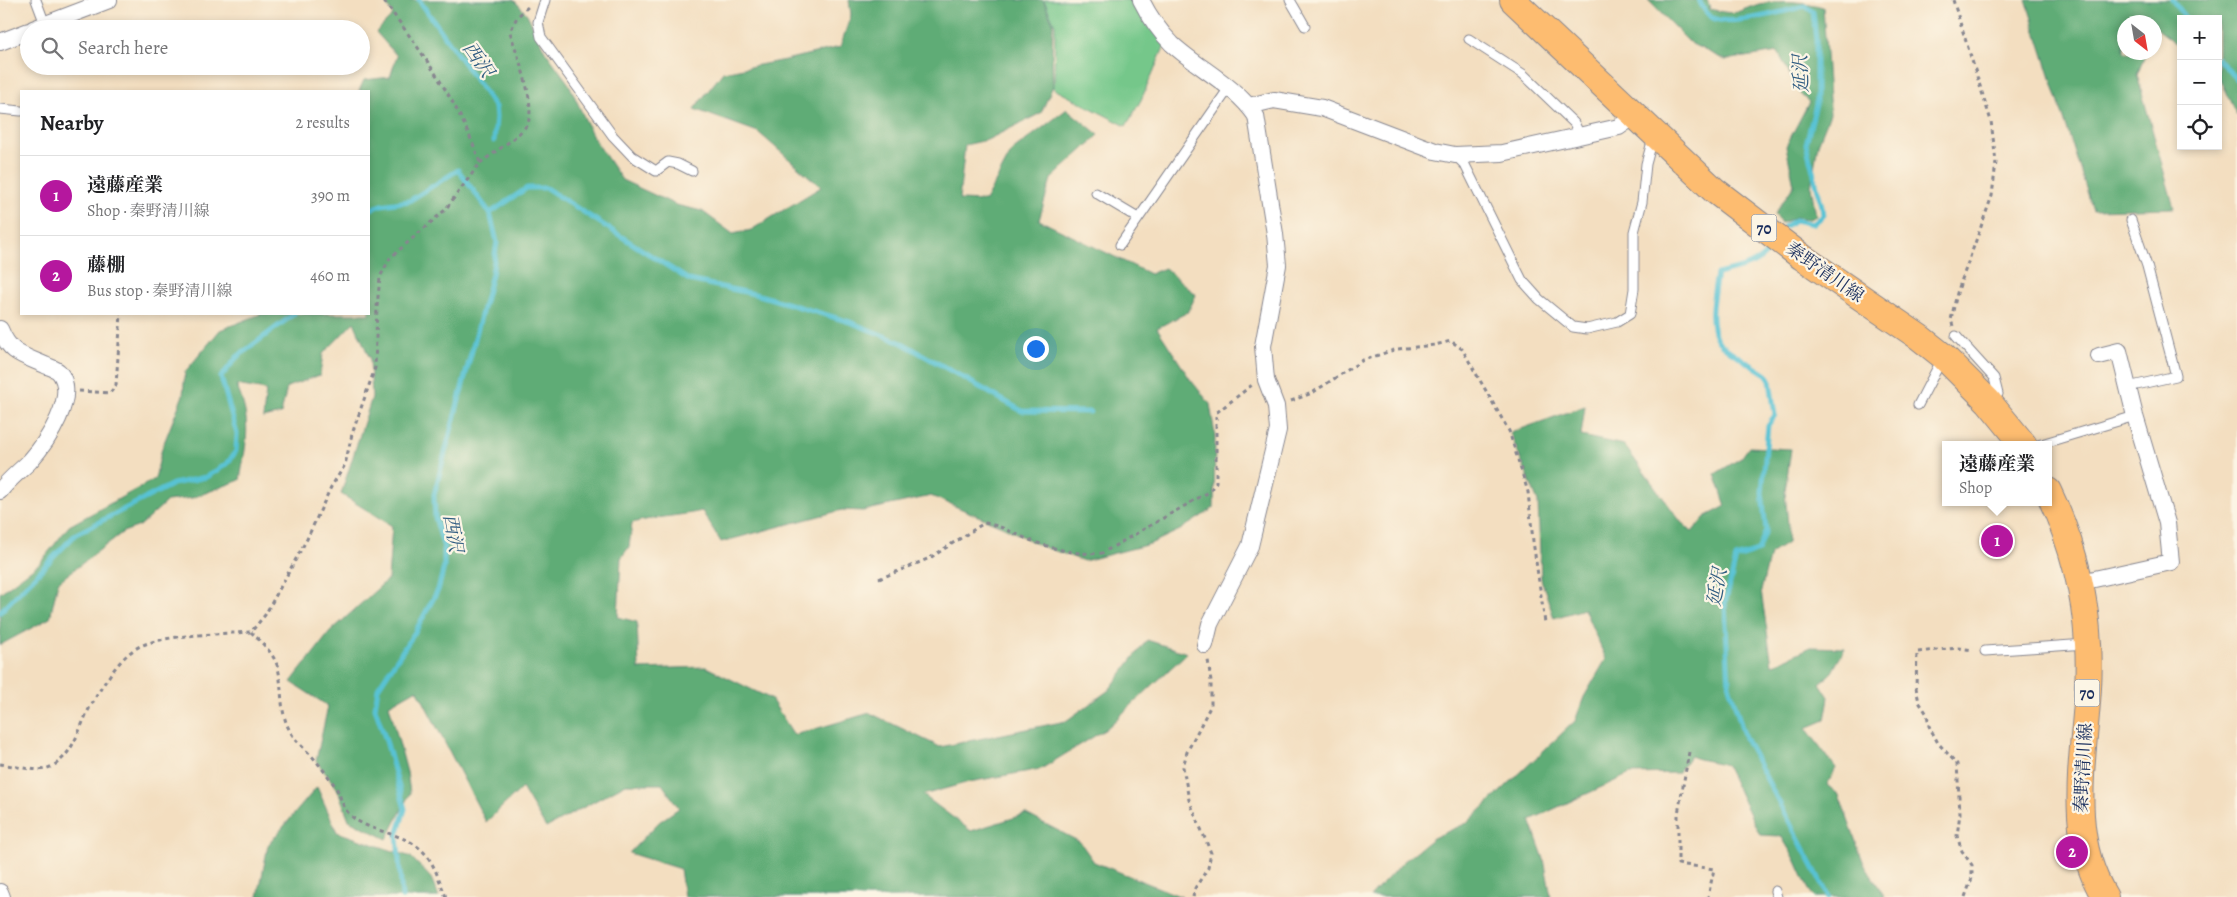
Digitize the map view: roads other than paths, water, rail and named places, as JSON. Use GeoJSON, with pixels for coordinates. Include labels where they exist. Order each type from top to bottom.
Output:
{"type":"FeatureCollection","features":[{"type":"Feature","properties":{"kind":"main road","name":"秦野清川線"},"geometry":{"type":"LineString","coordinates":[[1513,0],[1714,190],[1750,218],[1950,346],[1988,401],[2021,441]]}},
{"type":"Feature","properties":{"kind":"main road","name":"秦野清川線"},"geometry":{"type":"LineString","coordinates":[[2052,499],[2059,512],[2081,582],[2088,644],[2088,678],[2080,816],[2085,850],[2099,895]]}},
{"type":"Feature","properties":{"kind":"street"},"geometry":{"type":"LineString","coordinates":[[55,20],[109,0]]}},
{"type":"Feature","properties":{"kind":"street"},"geometry":{"type":"LineString","coordinates":[[1141,0],[1150,17],[1172,44],[1229,88],[1249,106],[1256,116],[1275,234],[1278,265],[1264,346],[1266,380],[1276,406],[1278,430],[1250,546],[1210,624],[1205,645]]}},
{"type":"Feature","properties":{"kind":"street"},"geometry":{"type":"LineString","coordinates":[[0,42],[20,34]]}},
{"type":"Feature","properties":{"kind":"street"},"geometry":{"type":"LineString","coordinates":[[1249,106],[1274,100],[1322,108],[1435,151],[1455,155],[1502,153],[1619,127],[1645,124]]}},
{"type":"Feature","properties":{"kind":"street"},"geometry":{"type":"LineString","coordinates":[[0,491],[30,460],[51,432],[62,412],[65,391],[58,372],[15,352],[2,340]]}},
{"type":"Feature","properties":{"kind":"street"},"geometry":{"type":"LineString","coordinates":[[2081,582],[2170,562],[2167,523],[2135,416],[2119,351],[2099,356]]}},
{"type":"Feature","properties":{"kind":"street"},"geometry":{"type":"LineString","coordinates":[[0,892],[2,897]]}},
{"type":"Feature","properties":{"kind":"lane"},"geometry":{"type":"LineString","coordinates":[[36,0],[38,20]]}},
{"type":"Feature","properties":{"kind":"lane"},"geometry":{"type":"LineString","coordinates":[[545,0],[538,22],[541,37],[591,103],[613,136],[632,156],[656,171],[668,162],[678,164],[692,171]]}},
{"type":"Feature","properties":{"kind":"lane"},"geometry":{"type":"LineString","coordinates":[[1290,0],[1305,26]]}},
{"type":"Feature","properties":{"kind":"lane"},"geometry":{"type":"LineString","coordinates":[[1469,39],[1523,74],[1574,123],[1580,135]]}},
{"type":"Feature","properties":{"kind":"lane"},"geometry":{"type":"LineString","coordinates":[[1120,245],[1229,88]]}},
{"type":"Feature","properties":{"kind":"lane"},"geometry":{"type":"LineString","coordinates":[[0,109],[20,111]]}},
{"type":"Feature","properties":{"kind":"lane"},"geometry":{"type":"LineString","coordinates":[[1455,155],[1466,165],[1522,280],[1539,299],[1573,327],[1587,329],[1617,322],[1630,314],[1634,289],[1634,232],[1642,202],[1646,164],[1645,124]]}},
{"type":"Feature","properties":{"kind":"lane"},"geometry":{"type":"LineString","coordinates":[[1096,193],[1138,218]]}},
{"type":"Feature","properties":{"kind":"lane"},"geometry":{"type":"LineString","coordinates":[[2128,387],[2176,376],[2147,266],[2131,220]]}},
{"type":"Feature","properties":{"kind":"lane"},"geometry":{"type":"LineString","coordinates":[[1918,405],[1950,346]]}},
{"type":"Feature","properties":{"kind":"lane"},"geometry":{"type":"LineString","coordinates":[[2051,441],[2135,416]]}},
{"type":"Feature","properties":{"kind":"lane"},"geometry":{"type":"LineString","coordinates":[[1985,651],[2088,644]]}},
{"type":"Feature","properties":{"kind":"waterway","name":"西沢"},"geometry":{"type":"LineString","coordinates":[[419,0],[495,107],[494,141]]}},
{"type":"Feature","properties":{"kind":"waterway","name":"延沢"},"geometry":{"type":"LineString","coordinates":[[1699,0],[1708,14],[1713,18],[1721,20],[1731,21],[1758,17],[1805,6],[1813,12],[1816,40],[1816,104],[1806,144],[1823,216],[1813,224],[1795,220],[1785,226]]}},
{"type":"Feature","properties":{"kind":"waterway"},"geometry":{"type":"LineString","coordinates":[[2172,0],[2183,15]]}},
{"type":"Feature","properties":{"kind":"waterway"},"geometry":{"type":"LineString","coordinates":[[2219,60],[2237,80]]}},
{"type":"Feature","properties":{"kind":"waterway","name":"西沢"},"geometry":{"type":"LineString","coordinates":[[370,210],[381,205],[409,201],[458,170],[490,213],[497,242],[492,274],[434,495],[435,517],[444,548],[444,567],[438,590],[415,632],[378,688],[375,708],[405,809],[397,835],[402,897]]}},
{"type":"Feature","properties":{"kind":"waterway"},"geometry":{"type":"LineString","coordinates":[[490,213],[527,188],[546,188],[689,280],[759,295],[850,322],[902,343],[1022,411],[1090,412]]}},
{"type":"Feature","properties":{"kind":"waterway","name":"延沢"},"geometry":{"type":"LineString","coordinates":[[1768,251],[1752,264],[1717,274],[1712,309],[1713,327],[1719,342],[1767,375],[1770,381],[1775,415],[1768,425],[1762,493],[1766,530],[1758,551],[1736,558],[1725,604],[1729,685],[1745,738],[1829,897]]}},
{"type":"Feature","properties":{"kind":"waterway"},"geometry":{"type":"LineString","coordinates":[[0,612],[76,534],[173,484],[206,477],[227,464],[236,451],[237,434],[221,377],[237,357],[293,315]]}},
{"type":"Feature","properties":{"kind":"place","name":"遠藤産業"},"geometry":{"type":"Point","coordinates":[1997,541]}},
{"type":"Feature","properties":{"kind":"place","name":"藤棚"},"geometry":{"type":"Point","coordinates":[2072,852]}}]}
